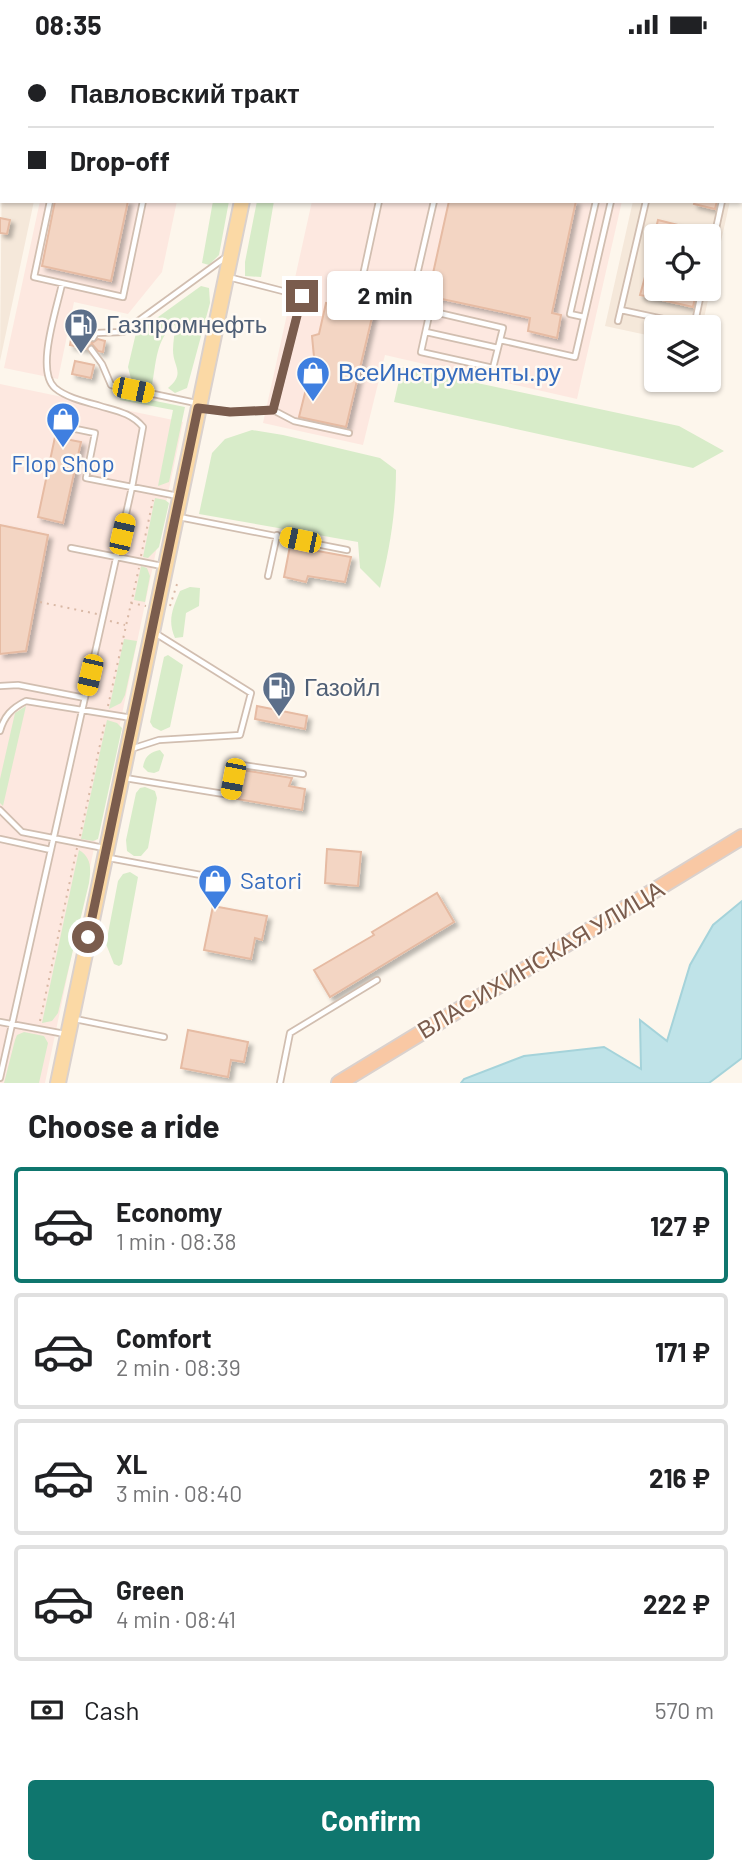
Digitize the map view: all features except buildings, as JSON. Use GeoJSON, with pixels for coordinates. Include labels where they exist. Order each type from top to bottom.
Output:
{"type":"FeatureCollection","features":[{"type":"Feature","properties":{"kind":"highway","name":"ВЛАСИХИНСКАЯ УЛИЦА"},"geometry":{"type":"LineString","coordinates":[[340,1083],[742,837]]}},
{"type":"Feature","properties":{"kind":"main road"},"geometry":{"type":"LineString","coordinates":[[58,1083],[242,203]]}},
{"type":"Feature","properties":{"kind":"lane"},"geometry":{"type":"LineString","coordinates":[[50,203],[34,277],[123,297],[143,203]]}},
{"type":"Feature","properties":{"kind":"lane"},"geometry":{"type":"LineString","coordinates":[[379,203],[362,280],[414,292],[430,311],[503,328],[493,368],[421,352],[430,311]]}},
{"type":"Feature","properties":{"kind":"lane"},"geometry":{"type":"LineString","coordinates":[[414,292],[434,203]]}},
{"type":"Feature","properties":{"kind":"lane"},"geometry":{"type":"LineString","coordinates":[[584,317],[570,314],[596,203]]}},
{"type":"Feature","properties":{"kind":"lane"},"geometry":{"type":"LineString","coordinates":[[500,339],[575,357],[611,203]]}},
{"type":"Feature","properties":{"kind":"lane"},"geometry":{"type":"LineString","coordinates":[[618,321],[646,203]]}},
{"type":"Feature","properties":{"kind":"lane"},"geometry":{"type":"LineString","coordinates":[[717,224],[722,203]]}},
{"type":"Feature","properties":{"kind":"lane"},"geometry":{"type":"LineString","coordinates":[[93,338],[96,333],[123,332],[230,255]]}},
{"type":"Feature","properties":{"kind":"lane"},"geometry":{"type":"LineString","coordinates":[[225,277],[302,296],[273,410]]}},
{"type":"Feature","properties":{"kind":"lane"},"geometry":{"type":"LineString","coordinates":[[0,1078],[117,557],[142,427],[133,416],[64,394],[53,387],[47,376],[46,360],[62,284]]}},
{"type":"Feature","properties":{"kind":"lane"},"geometry":{"type":"LineString","coordinates":[[621,310],[691,325],[695,322],[699,301]]}},
{"type":"Feature","properties":{"kind":"lane"},"geometry":{"type":"LineString","coordinates":[[426,332],[498,348]]}},
{"type":"Feature","properties":{"kind":"lane"},"geometry":{"type":"LineString","coordinates":[[91,349],[102,364],[111,385],[230,412],[273,410],[294,421],[349,433]]}},
{"type":"Feature","properties":{"kind":"lane"},"geometry":{"type":"LineString","coordinates":[[61,426],[95,433],[86,478],[179,497]]}},
{"type":"Feature","properties":{"kind":"lane"},"geometry":{"type":"LineString","coordinates":[[175,516],[346,550]]}},
{"type":"Feature","properties":{"kind":"lane"},"geometry":{"type":"LineString","coordinates":[[268,576],[277,535]]}},
{"type":"Feature","properties":{"kind":"lane"},"geometry":{"type":"LineString","coordinates":[[71,548],[164,566]]}},
{"type":"Feature","properties":{"kind":"lane"},"geometry":{"type":"LineString","coordinates":[[127,750],[159,740],[240,735],[251,693],[152,631]]}},
{"type":"Feature","properties":{"kind":"lane"},"geometry":{"type":"LineString","coordinates":[[0,686],[18,685],[85,698]]}},
{"type":"Feature","properties":{"kind":"lane"},"geometry":{"type":"LineString","coordinates":[[0,731],[2,722],[13,707],[26,701],[106,716],[133,718]]}},
{"type":"Feature","properties":{"kind":"lane"},"geometry":{"type":"LineString","coordinates":[[121,777],[230,795],[235,764],[303,774]]}},
{"type":"Feature","properties":{"kind":"lane"},"geometry":{"type":"LineString","coordinates":[[0,810],[22,832],[217,878]]}},
{"type":"Feature","properties":{"kind":"lane"},"geometry":{"type":"LineString","coordinates":[[0,839],[51,851]]}},
{"type":"Feature","properties":{"kind":"lane"},"geometry":{"type":"LineString","coordinates":[[280,1083],[290,1033],[377,980]]}},
{"type":"Feature","properties":{"kind":"lane"},"geometry":{"type":"LineString","coordinates":[[71,1018],[164,1037]]}},
{"type":"Feature","properties":{"kind":"lane"},"geometry":{"type":"LineString","coordinates":[[0,1022],[68,1034]]}},
{"type":"Feature","properties":{"kind":"path"},"geometry":{"type":"LineString","coordinates":[[38,1029],[154,492]]}},
{"type":"Feature","properties":{"kind":"path"},"geometry":{"type":"LineString","coordinates":[[40,602],[103,615],[105,620],[126,625]]}},
{"type":"Feature","properties":{"kind":"shaded area"},"geometry":{"type":"Polygon","coordinates":[[[2,203],[34,203],[0,361],[2,203]]]}},
{"type":"Feature","properties":{"kind":"shaded area"},"geometry":{"type":"Polygon","coordinates":[[[40,203],[177,203],[162,272],[128,314],[74,302],[58,379],[4,368],[40,203]]]}},
{"type":"Feature","properties":{"kind":"shaded area"},"geometry":{"type":"Polygon","coordinates":[[[312,203],[622,203],[577,399],[385,355],[363,445],[263,423],[312,203]]]}},
{"type":"Feature","properties":{"kind":"shaded area"},"geometry":{"type":"Polygon","coordinates":[[[633,203],[730,203],[721,241],[721,224],[644,224],[644,301],[708,301],[705,315],[644,315],[644,334],[605,326],[633,203]]]}},
{"type":"Feature","properties":{"kind":"shaded area"},"geometry":{"type":"Polygon","coordinates":[[[0,384],[183,422],[45,1083],[0,1083],[0,384]]]}},
{"type":"Feature","properties":{"kind":"green space"},"geometry":{"type":"Polygon","coordinates":[[[213,203],[229,203],[219,255],[209,265],[202,263],[213,203]]]}},
{"type":"Feature","properties":{"kind":"green space"},"geometry":{"type":"Polygon","coordinates":[[[257,203],[274,203],[261,277],[245,276],[245,262],[257,203]]]}},
{"type":"Feature","properties":{"kind":"green space"},"geometry":{"type":"Polygon","coordinates":[[[201,286],[209,288],[210,303],[187,388],[175,393],[168,388],[177,374],[173,350],[175,325],[160,344],[152,385],[144,385],[131,379],[128,367],[136,333],[201,286]]]}},
{"type":"Feature","properties":{"kind":"green space"},"geometry":{"type":"Polygon","coordinates":[[[402,367],[679,426],[724,451],[693,468],[394,402],[402,367]]]}},
{"type":"Feature","properties":{"kind":"green space"},"geometry":{"type":"Polygon","coordinates":[[[121,394],[185,407],[169,482],[158,486],[173,410],[120,400],[121,394]]]}},
{"type":"Feature","properties":{"kind":"green space"},"geometry":{"type":"Polygon","coordinates":[[[252,430],[380,458],[396,470],[392,529],[380,588],[360,568],[358,542],[199,514],[212,453],[225,439],[252,430]]]}},
{"type":"Feature","properties":{"kind":"green space"},"geometry":{"type":"Polygon","coordinates":[[[155,498],[169,503],[159,547],[148,558],[143,557],[155,498]]]}},
{"type":"Feature","properties":{"kind":"green space"},"geometry":{"type":"Polygon","coordinates":[[[141,566],[147,568],[150,576],[145,602],[134,600],[141,566]]]}},
{"type":"Feature","properties":{"kind":"green space"},"geometry":{"type":"Polygon","coordinates":[[[190,587],[200,588],[199,606],[186,613],[183,637],[175,638],[171,625],[173,609],[180,591],[190,587]]]}},
{"type":"Feature","properties":{"kind":"green space"},"geometry":{"type":"Polygon","coordinates":[[[124,639],[137,641],[125,695],[121,703],[109,709],[124,639]]]}},
{"type":"Feature","properties":{"kind":"green space"},"geometry":{"type":"Polygon","coordinates":[[[168,655],[183,665],[170,727],[161,731],[150,722],[164,657],[168,655]]]}},
{"type":"Feature","properties":{"kind":"green space"},"geometry":{"type":"Polygon","coordinates":[[[26,706],[3,806],[0,803],[0,779],[15,713],[26,706]]]}},
{"type":"Feature","properties":{"kind":"green space"},"geometry":{"type":"Polygon","coordinates":[[[107,720],[122,728],[98,839],[81,839],[107,720]]]}},
{"type":"Feature","properties":{"kind":"green space"},"geometry":{"type":"Polygon","coordinates":[[[160,750],[164,755],[159,771],[148,772],[143,767],[145,760],[151,753],[160,750]]]}},
{"type":"Feature","properties":{"kind":"green space"},"geometry":{"type":"Polygon","coordinates":[[[145,787],[155,791],[157,798],[148,848],[141,856],[134,856],[127,851],[126,840],[136,793],[145,787]]]}},
{"type":"Feature","properties":{"kind":"green space"},"geometry":{"type":"Polygon","coordinates":[[[79,850],[90,864],[89,883],[58,1013],[52,1021],[42,1023],[79,850]]]}},
{"type":"Feature","properties":{"kind":"green space"},"geometry":{"type":"Polygon","coordinates":[[[130,872],[138,877],[122,964],[119,966],[114,964],[106,944],[118,881],[123,874],[130,872]]]}},
{"type":"Feature","properties":{"kind":"green space"},"geometry":{"type":"Polygon","coordinates":[[[24,1032],[44,1036],[48,1043],[39,1083],[4,1083],[15,1040],[17,1035],[24,1032]]]}},
{"type":"Feature","properties":{"kind":"water"},"geometry":{"type":"Polygon","coordinates":[[[742,901],[742,1058],[709,1083],[461,1083],[464,1079],[524,1056],[604,1047],[641,1069],[640,1020],[667,1041],[690,965],[713,925],[742,901]]]}},
{"type":"Feature","properties":{"kind":"place","name":"Газпромнефть"},"geometry":{"type":"Point","coordinates":[81,355]}},
{"type":"Feature","properties":{"kind":"place","name":"ВсеИнструменты.ру"},"geometry":{"type":"Point","coordinates":[313,403]}},
{"type":"Feature","properties":{"kind":"place","name":"Flop Shop"},"geometry":{"type":"Point","coordinates":[63,449]}},
{"type":"Feature","properties":{"kind":"place","name":"Газойл"},"geometry":{"type":"Point","coordinates":[279,718]}},
{"type":"Feature","properties":{"kind":"place","name":"Satori"},"geometry":{"type":"Point","coordinates":[215,911]}},
{"type":"Feature","properties":{"kind":"route"},"geometry":{"type":"LineString","coordinates":[[88,937],[198,408],[230,412],[273,410],[302,296]]}}]}
